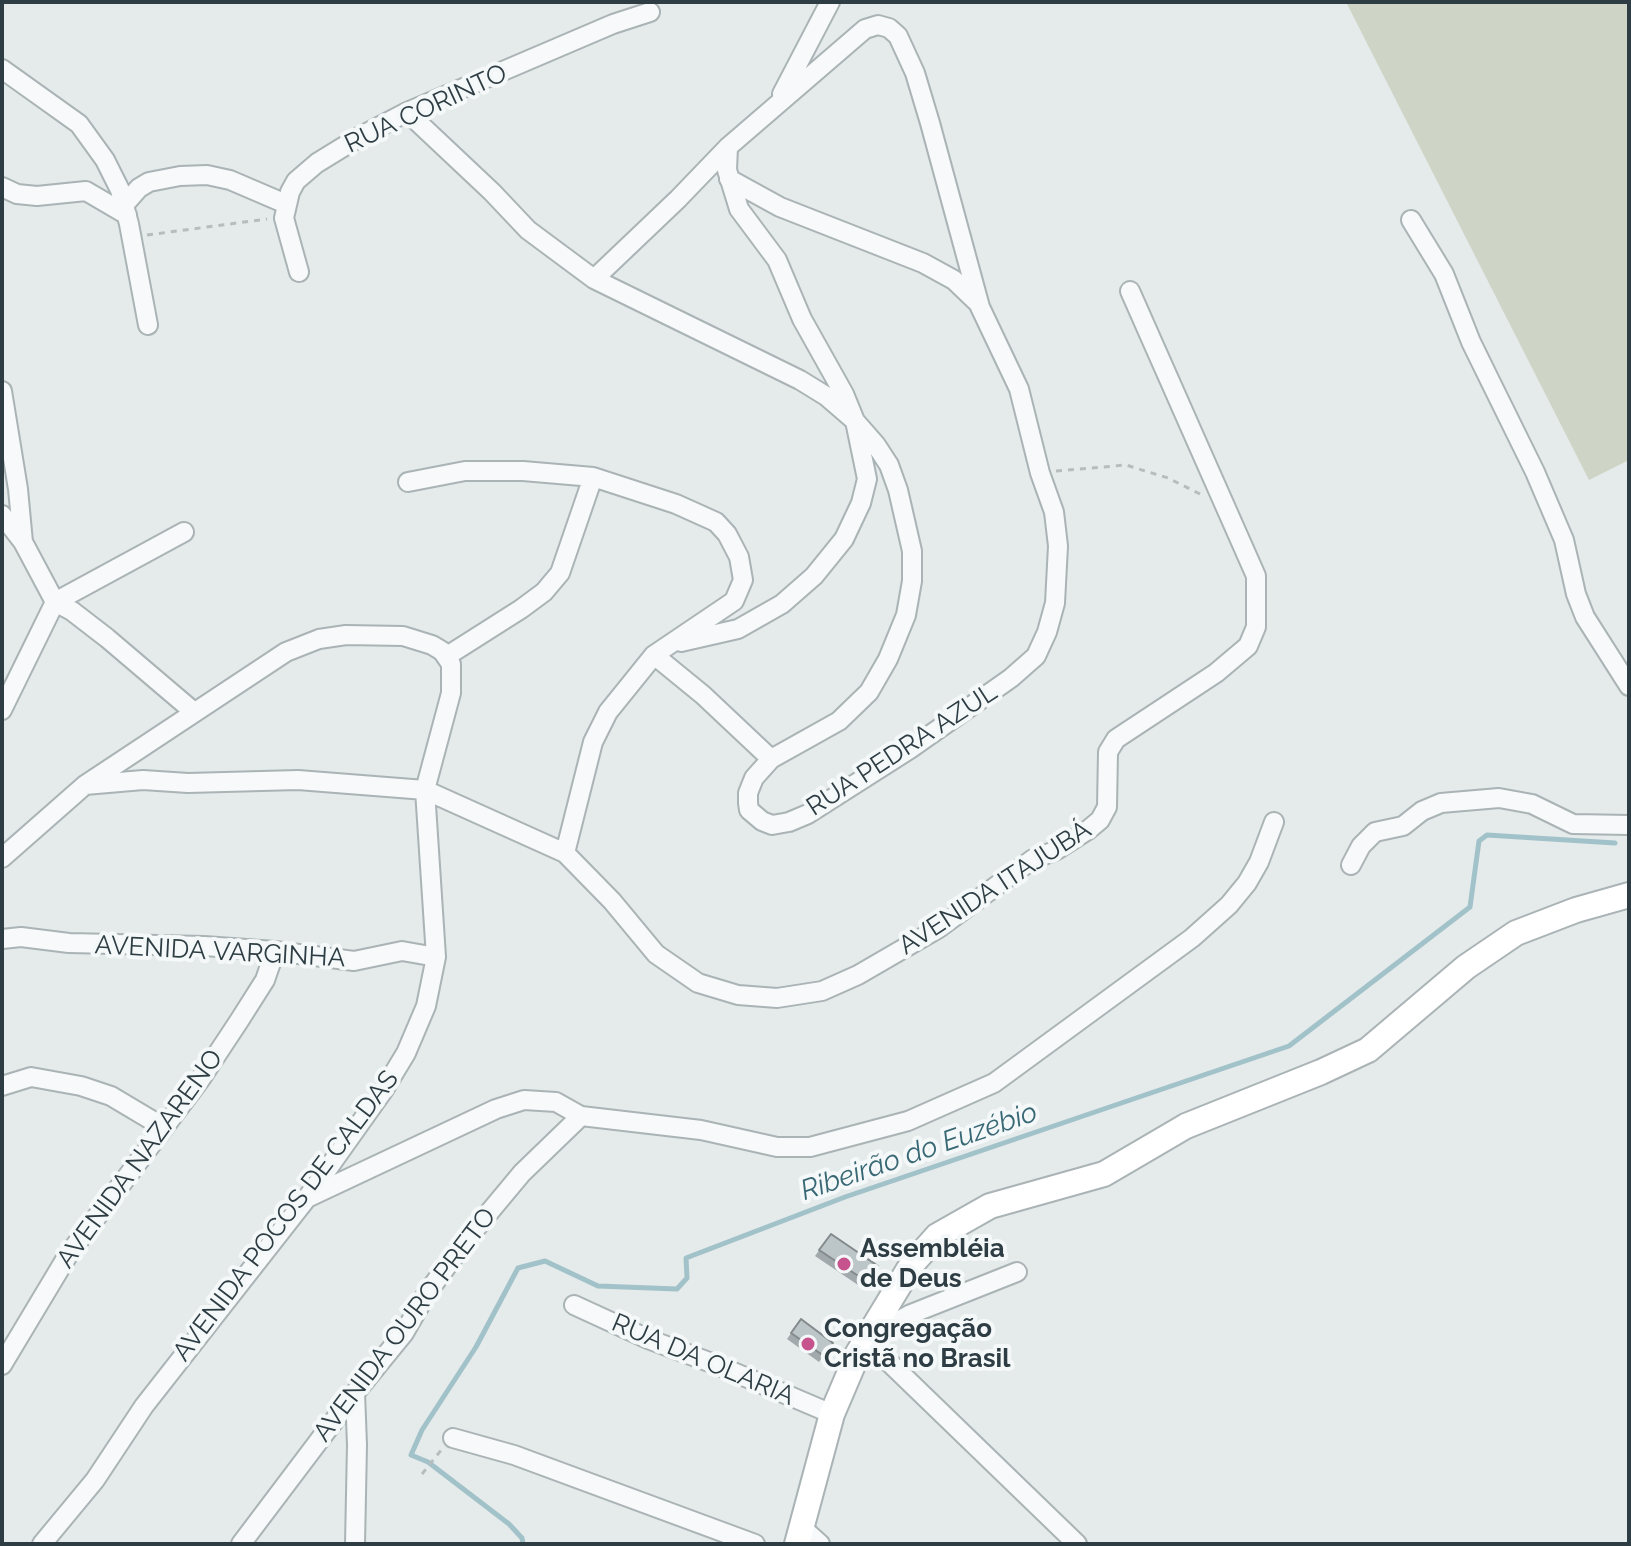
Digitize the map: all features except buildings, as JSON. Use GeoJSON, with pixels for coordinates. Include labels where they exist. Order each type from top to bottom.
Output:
{"type":"FeatureCollection","features":[{"type":"Feature","properties":{"kind":"street"},"geometry":{"type":"LineString","coordinates":[[777,103],[830,2]]}},
{"type":"Feature","properties":{"kind":"street","name":"RUA CORINTO"},"geometry":{"type":"LineString","coordinates":[[285,211],[296,181],[317,163],[407,112],[613,24],[650,12]]}},
{"type":"Feature","properties":{"kind":"street"},"geometry":{"type":"LineString","coordinates":[[594,279],[777,103],[865,29],[878,25],[889,28],[898,36],[915,73],[980,307]]}},
{"type":"Feature","properties":{"kind":"street"},"geometry":{"type":"LineString","coordinates":[[2,69],[79,124],[105,160],[125,210],[148,325]]}},
{"type":"Feature","properties":{"kind":"street","name":"RUA PEDRA AZUL"},"geometry":{"type":"LineString","coordinates":[[407,112],[528,230],[594,279],[800,380],[826,396],[855,421],[889,465],[912,551],[912,581],[906,615],[888,659],[869,692],[839,721],[771,759],[754,778],[748,793],[749,810],[772,825],[808,814],[910,749],[1011,678],[1036,656],[1047,632],[1055,603],[1058,546],[1054,512],[1040,473],[1019,389],[980,307]]}},
{"type":"Feature","properties":{"kind":"street"},"geometry":{"type":"LineString","coordinates":[[661,650],[738,629],[782,604],[814,576],[844,539],[861,503],[867,479],[855,421],[844,394],[802,319],[777,260],[739,209],[727,170],[728,147]]}},
{"type":"Feature","properties":{"kind":"street"},"geometry":{"type":"LineString","coordinates":[[125,210],[139,188],[149,182],[207,175],[230,180],[285,211],[299,272]]}},
{"type":"Feature","properties":{"kind":"street"},"geometry":{"type":"LineString","coordinates":[[729,179],[780,207],[923,263],[954,280],[980,307]]}},
{"type":"Feature","properties":{"kind":"street"},"geometry":{"type":"LineString","coordinates":[[2,187],[17,194],[37,196],[86,191],[125,210]]}},
{"type":"Feature","properties":{"kind":"street"},"geometry":{"type":"LineString","coordinates":[[1411,220],[1444,274],[1471,342],[1535,472],[1564,540],[1576,594],[1585,617],[1629,686]]}},
{"type":"Feature","properties":{"kind":"street","name":"AVENIDA ITAJUBÁ"},"geometry":{"type":"LineString","coordinates":[[565,853],[612,901],[656,954],[698,983],[738,995],[777,998],[822,991],[858,975],[939,928],[1019,868],[1073,841],[1100,820],[1107,807],[1108,752],[1116,739],[1236,658],[1248,646],[1256,627],[1258,609],[1256,576],[1130,291]]}},
{"type":"Feature","properties":{"kind":"street"},"geometry":{"type":"LineString","coordinates":[[2,391],[7,457],[23,542]]}},
{"type":"Feature","properties":{"kind":"street"},"geometry":{"type":"LineString","coordinates":[[85,785],[143,780],[188,783],[298,780],[425,790],[565,853],[593,742],[608,712],[661,650],[734,601],[743,580],[739,557],[727,534],[716,522],[676,504],[593,477],[523,471],[465,471],[408,482]]}},
{"type":"Feature","properties":{"kind":"street"},"geometry":{"type":"LineString","coordinates":[[2,858],[85,785],[286,652],[319,639],[346,635],[403,636],[432,645],[447,656],[521,609],[544,592],[560,573],[593,477]]}},
{"type":"Feature","properties":{"kind":"street"},"geometry":{"type":"LineString","coordinates":[[2,515],[23,542],[55,602],[107,638],[194,712]]}},
{"type":"Feature","properties":{"kind":"street"},"geometry":{"type":"LineString","coordinates":[[2,710],[55,602],[184,532]]}},
{"type":"Feature","properties":{"kind":"street"},"geometry":{"type":"LineString","coordinates":[[661,650],[703,695],[771,759]]}},
{"type":"Feature","properties":{"kind":"street","name":"AVENIDA POCOS DE CALDAS"},"geometry":{"type":"LineString","coordinates":[[42,1544],[95,1480],[144,1406],[307,1198],[383,1091],[406,1053],[426,1006],[436,957],[425,790],[451,693],[451,664],[447,656]]}},
{"type":"Feature","properties":{"kind":"street"},"geometry":{"type":"LineString","coordinates":[[1351,865],[1361,846],[1375,832],[1403,826],[1422,811],[1441,803],[1499,798],[1532,804],[1573,824],[1629,825]]}},
{"type":"Feature","properties":{"kind":"street"},"geometry":{"type":"LineString","coordinates":[[307,1198],[496,1109],[524,1100],[556,1102],[581,1116],[701,1130],[777,1147],[810,1147],[908,1121],[994,1083],[1192,938],[1229,905],[1247,883],[1259,862],[1274,822]]}},
{"type":"Feature","properties":{"kind":"street"},"geometry":{"type":"LineString","coordinates":[[820,1544],[799,1535],[832,1414],[865,1339],[912,1264],[937,1236],[990,1206],[1104,1174],[1186,1126],[1368,1050],[1466,967],[1516,933],[1576,910],[1629,895]]}},
{"type":"Feature","properties":{"kind":"street","name":"AVENIDA VARGINHA"},"geometry":{"type":"LineString","coordinates":[[2,939],[21,937],[69,943],[275,951],[354,961],[402,951],[436,957]]}},
{"type":"Feature","properties":{"kind":"street","name":"AVENIDA NAZARENO"},"geometry":{"type":"LineString","coordinates":[[2,1365],[68,1255],[200,1080],[239,1021],[265,980],[275,951]]}},
{"type":"Feature","properties":{"kind":"street"},"geometry":{"type":"LineString","coordinates":[[2,1086],[31,1077],[81,1086],[111,1096],[163,1127]]}},
{"type":"Feature","properties":{"kind":"street","name":"AVENIDA OURO PRETO"},"geometry":{"type":"LineString","coordinates":[[241,1544],[404,1333],[427,1293],[467,1239],[522,1173],[581,1116]]}},
{"type":"Feature","properties":{"kind":"street"},"geometry":{"type":"LineString","coordinates":[[865,1339],[911,1314],[1017,1272]]}},
{"type":"Feature","properties":{"kind":"street","name":"RUA DA OLARIA"},"geometry":{"type":"LineString","coordinates":[[574,1305],[648,1339],[832,1414]]}},
{"type":"Feature","properties":{"kind":"street"},"geometry":{"type":"LineString","coordinates":[[865,1339],[1077,1544]]}},
{"type":"Feature","properties":{"kind":"street"},"geometry":{"type":"LineString","coordinates":[[355,1393],[355,1544]]}},
{"type":"Feature","properties":{"kind":"street"},"geometry":{"type":"LineString","coordinates":[[453,1438],[514,1455],[755,1544]]}},
{"type":"Feature","properties":{"kind":"path"},"geometry":{"type":"LineString","coordinates":[[131,237],[285,211]]}},
{"type":"Feature","properties":{"kind":"path"},"geometry":{"type":"LineString","coordinates":[[1040,473],[1126,465],[1168,478],[1202,495]]}},
{"type":"Feature","properties":{"kind":"path"},"geometry":{"type":"LineString","coordinates":[[422,1474],[439,1452]]}},
{"type":"Feature","properties":{"kind":"green space"},"geometry":{"type":"Polygon","coordinates":[[[1346,2],[1629,2],[1629,460],[1589,480],[1346,2]]]}},
{"type":"Feature","properties":{"kind":"waterway","name":"Ribeirão do Euzébio"},"geometry":{"type":"LineString","coordinates":[[523,1544],[522,1538],[509,1524],[428,1462],[411,1455],[422,1430],[476,1347],[518,1268],[545,1261],[598,1286],[677,1289],[687,1278],[686,1258],[845,1197],[1289,1046],[1470,907],[1479,841],[1487,835],[1615,843]]}},
{"type":"Feature","properties":{"kind":"place","name":"Assembléia de Deus"},"geometry":{"type":"Point","coordinates":[844,1264]}},
{"type":"Feature","properties":{"kind":"place","name":"Congregação Cristã no Brasil"},"geometry":{"type":"Point","coordinates":[808,1344]}}]}
